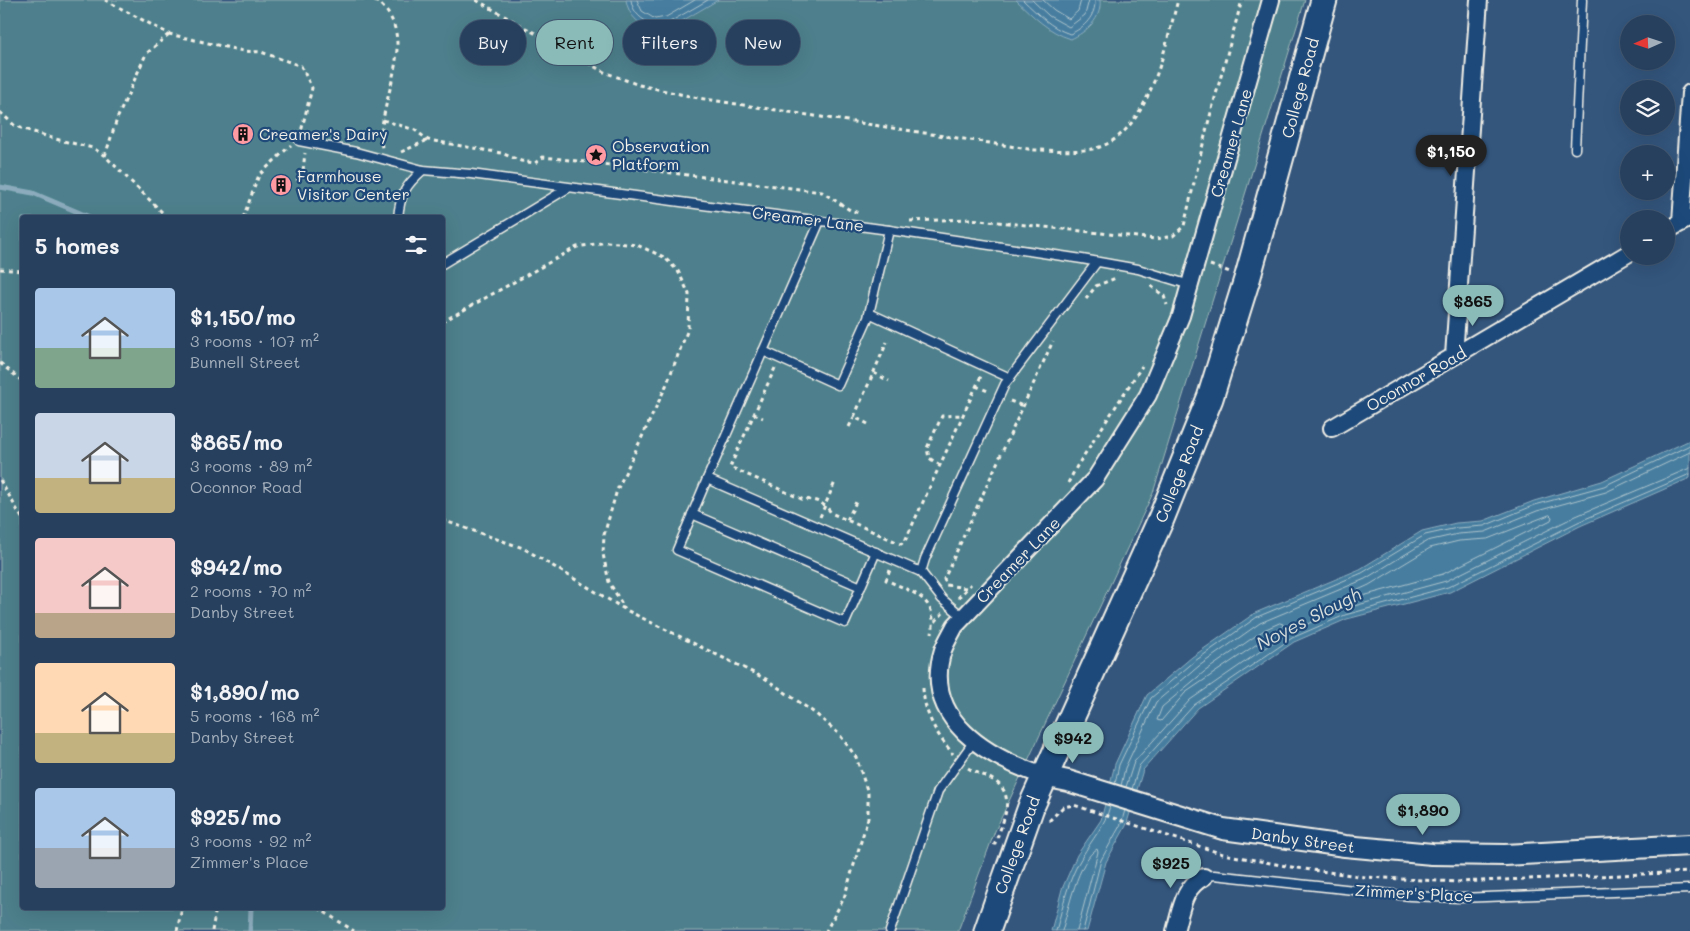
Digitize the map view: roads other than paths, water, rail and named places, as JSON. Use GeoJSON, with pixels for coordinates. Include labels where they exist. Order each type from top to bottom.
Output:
{"type":"FeatureCollection","features":[{"type":"Feature","properties":{"kind":"main road","name":"College Road"},"geometry":{"type":"LineString","coordinates":[[987,931],[1017,843],[1044,776],[1161,519],[1210,398],[1248,276],[1324,0]]}},
{"type":"Feature","properties":{"kind":"street","name":"Creamer Lane"},"geometry":{"type":"LineString","coordinates":[[1044,776],[1015,766],[962,732],[946,705],[940,684],[943,650],[955,626],[1081,494],[1120,443],[1159,373],[1182,316],[1271,0]]}},
{"type":"Feature","properties":{"kind":"street"},"geometry":{"type":"LineString","coordinates":[[1454,356],[1479,0]]}},
{"type":"Feature","properties":{"kind":"street"},"geometry":{"type":"LineString","coordinates":[[1675,226],[1686,220],[1690,93]]}},
{"type":"Feature","properties":{"kind":"street","name":"Oconnor Road"},"geometry":{"type":"LineString","coordinates":[[1332,428],[1620,258]]}},
{"type":"Feature","properties":{"kind":"street","name":"Danby Street"},"geometry":{"type":"LineString","coordinates":[[1044,776],[1092,788],[1223,829],[1345,846],[1432,854],[1505,855],[1690,845]]}},
{"type":"Feature","properties":{"kind":"street","name":"Zimmer's Place"},"geometry":{"type":"LineString","coordinates":[[1175,931],[1187,890],[1194,882],[1204,877]]}},
{"type":"Feature","properties":{"kind":"lane"},"geometry":{"type":"LineString","coordinates":[[1575,149],[1582,0]]}},
{"type":"Feature","properties":{"kind":"lane","name":"Creamer Lane"},"geometry":{"type":"LineString","coordinates":[[299,141],[423,170],[471,174],[889,230],[1097,262],[1138,270],[1190,285]]}},
{"type":"Feature","properties":{"kind":"lane"},"geometry":{"type":"LineString","coordinates":[[398,215],[399,198],[412,180],[423,170]]}},
{"type":"Feature","properties":{"kind":"lane"},"geometry":{"type":"LineString","coordinates":[[445,262],[568,188]]}},
{"type":"Feature","properties":{"kind":"lane"},"geometry":{"type":"LineString","coordinates":[[820,221],[677,550],[845,623],[876,552]]}},
{"type":"Feature","properties":{"kind":"lane"},"geometry":{"type":"LineString","coordinates":[[763,351],[838,385],[869,313],[889,230]]}},
{"type":"Feature","properties":{"kind":"lane"},"geometry":{"type":"LineString","coordinates":[[921,572],[925,559],[1010,378],[1097,262]]}},
{"type":"Feature","properties":{"kind":"lane"},"geometry":{"type":"LineString","coordinates":[[869,313],[1010,378]]}},
{"type":"Feature","properties":{"kind":"lane"},"geometry":{"type":"LineString","coordinates":[[707,479],[921,572],[950,606],[963,617]]}},
{"type":"Feature","properties":{"kind":"lane"},"geometry":{"type":"LineString","coordinates":[[692,514],[860,587]]}},
{"type":"Feature","properties":{"kind":"lane"},"geometry":{"type":"LineString","coordinates":[[890,931],[938,791],[974,741]]}},
{"type":"Feature","properties":{"kind":"lane","name":"Zimmer's Place"},"geometry":{"type":"LineString","coordinates":[[1204,877],[1214,875],[1410,896],[1459,898],[1690,889]]}},
{"type":"Feature","properties":{"kind":"water"},"geometry":{"type":"Polygon","coordinates":[[[626,0],[718,0],[684,20],[636,20],[627,6],[626,0]]]}},
{"type":"Feature","properties":{"kind":"water"},"geometry":{"type":"Polygon","coordinates":[[[1016,0],[1100,0],[1100,7],[1092,24],[1082,33],[1071,39],[1048,28],[1016,0]]]}},
{"type":"Feature","properties":{"kind":"water","name":"Noyes Slough"},"geometry":{"type":"Polygon","coordinates":[[[1690,440],[1690,478],[1580,526],[1450,592],[1347,619],[1294,642],[1198,708],[1143,770],[1126,826],[1106,862],[1087,931],[1051,931],[1062,889],[1077,855],[1101,820],[1115,764],[1147,695],[1192,657],[1255,613],[1360,569],[1422,531],[1456,523],[1483,521],[1534,501],[1602,481],[1690,440]]]}},
{"type":"Feature","properties":{"kind":"waterway"},"geometry":{"type":"LineString","coordinates":[[0,187],[33,193],[85,215]]}},
{"type":"Feature","properties":{"kind":"waterway"},"geometry":{"type":"LineString","coordinates":[[250,931],[251,910]]}},
{"type":"Feature","properties":{"kind":"place","name":"Creamer's Dairy"},"geometry":{"type":"Point","coordinates":[243,134]}},
{"type":"Feature","properties":{"kind":"place","name":"Observation Platform"},"geometry":{"type":"Point","coordinates":[596,155]}},
{"type":"Feature","properties":{"kind":"place","name":"Farmhouse Visitor Center"},"geometry":{"type":"Point","coordinates":[281,185]}}]}
